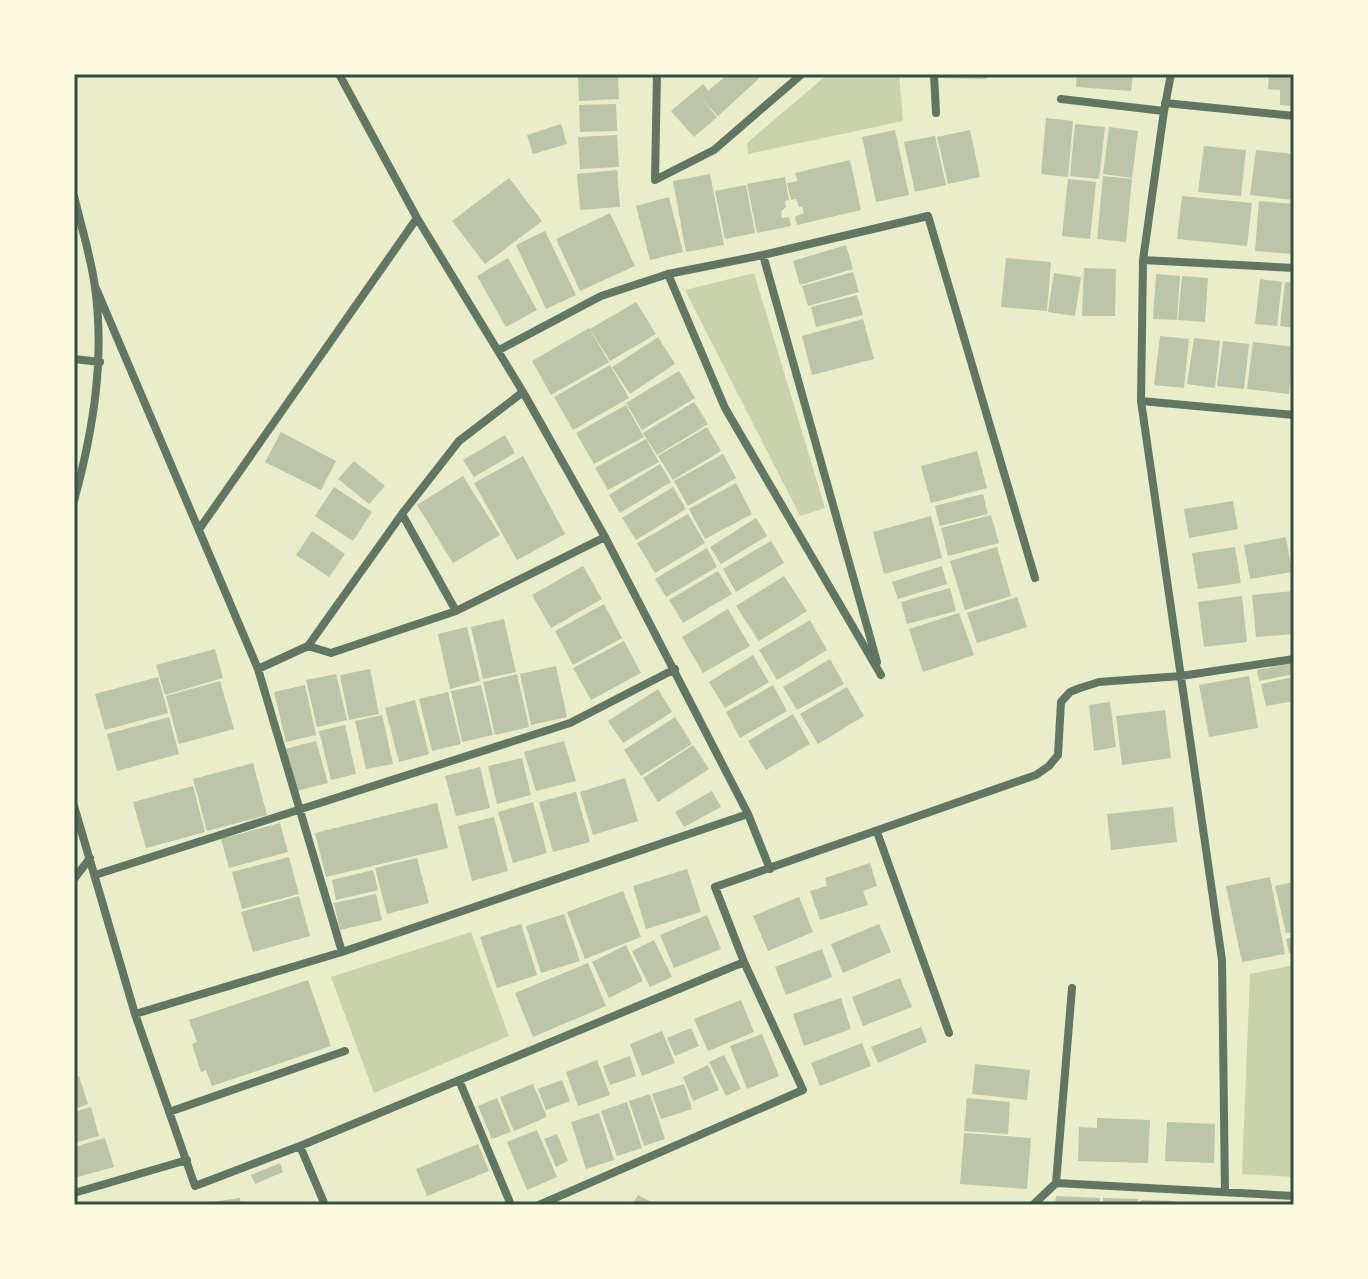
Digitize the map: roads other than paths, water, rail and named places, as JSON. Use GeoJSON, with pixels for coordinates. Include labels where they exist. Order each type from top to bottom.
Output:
{"type":"FeatureCollection","features":[{"type":"Feature","properties":{"kind":"street"},"geometry":{"type":"LineString","coordinates":[[339,74],[417,218],[499,350],[605,537],[748,814],[770,869]]}},
{"type":"Feature","properties":{"kind":"street"},"geometry":{"type":"LineString","coordinates":[[657,74],[655,180],[714,150],[802,74]]}},
{"type":"Feature","properties":{"kind":"street"},"geometry":{"type":"LineString","coordinates":[[934,74],[936,113]]}},
{"type":"Feature","properties":{"kind":"street"},"geometry":{"type":"LineString","coordinates":[[1171,74],[1143,260],[1141,401],[1222,960],[1225,1192]]}},
{"type":"Feature","properties":{"kind":"street"},"geometry":{"type":"LineString","coordinates":[[1061,99],[1294,116]]}},
{"type":"Feature","properties":{"kind":"street"},"geometry":{"type":"LineString","coordinates":[[74,196],[95,286],[100,362],[89,448],[74,501]]}},
{"type":"Feature","properties":{"kind":"street"},"geometry":{"type":"LineString","coordinates":[[499,350],[601,296],[668,274],[928,216],[1035,578]]}},
{"type":"Feature","properties":{"kind":"street"},"geometry":{"type":"LineString","coordinates":[[200,528],[417,218]]}},
{"type":"Feature","properties":{"kind":"street"},"geometry":{"type":"LineString","coordinates":[[668,274],[725,408],[881,675],[763,255]]}},
{"type":"Feature","properties":{"kind":"street"},"geometry":{"type":"LineString","coordinates":[[1143,260],[1294,268]]}},
{"type":"Feature","properties":{"kind":"street"},"geometry":{"type":"LineString","coordinates":[[95,286],[258,669],[342,952]]}},
{"type":"Feature","properties":{"kind":"street"},"geometry":{"type":"LineString","coordinates":[[74,359],[100,362]]}},
{"type":"Feature","properties":{"kind":"street"},"geometry":{"type":"LineString","coordinates":[[258,669],[308,646],[402,514],[459,441],[523,392]]}},
{"type":"Feature","properties":{"kind":"street"},"geometry":{"type":"LineString","coordinates":[[1141,401],[1294,418]]}},
{"type":"Feature","properties":{"kind":"street"},"geometry":{"type":"LineString","coordinates":[[402,514],[456,611]]}},
{"type":"Feature","properties":{"kind":"street"},"geometry":{"type":"LineString","coordinates":[[308,646],[331,653],[456,611],[605,537]]}},
{"type":"Feature","properties":{"kind":"street"},"geometry":{"type":"LineString","coordinates":[[539,1205],[803,1090],[744,962],[715,887],[1036,775],[1058,755],[1061,702],[1070,692],[1099,682],[1181,676],[1294,659]]}},
{"type":"Feature","properties":{"kind":"street"},"geometry":{"type":"LineString","coordinates":[[95,875],[570,723],[675,669]]}},
{"type":"Feature","properties":{"kind":"street"},"geometry":{"type":"LineString","coordinates":[[74,806],[135,1014],[195,1186],[300,1146],[744,962]]}},
{"type":"Feature","properties":{"kind":"street"},"geometry":{"type":"LineString","coordinates":[[135,1014],[342,952],[748,814]]}},
{"type":"Feature","properties":{"kind":"street"},"geometry":{"type":"LineString","coordinates":[[877,832],[949,1033]]}},
{"type":"Feature","properties":{"kind":"street"},"geometry":{"type":"LineString","coordinates":[[74,879],[90,858]]}},
{"type":"Feature","properties":{"kind":"street"},"geometry":{"type":"LineString","coordinates":[[1033,1205],[1056,1183],[1072,988]]}},
{"type":"Feature","properties":{"kind":"street"},"geometry":{"type":"LineString","coordinates":[[169,1112],[345,1051]]}},
{"type":"Feature","properties":{"kind":"street"},"geometry":{"type":"LineString","coordinates":[[459,1080],[511,1205]]}},
{"type":"Feature","properties":{"kind":"street"},"geometry":{"type":"LineString","coordinates":[[300,1146],[325,1205]]}},
{"type":"Feature","properties":{"kind":"street"},"geometry":{"type":"LineString","coordinates":[[74,1193],[187,1160]]}},
{"type":"Feature","properties":{"kind":"street"},"geometry":{"type":"LineString","coordinates":[[1056,1183],[1294,1196]]}}]}
